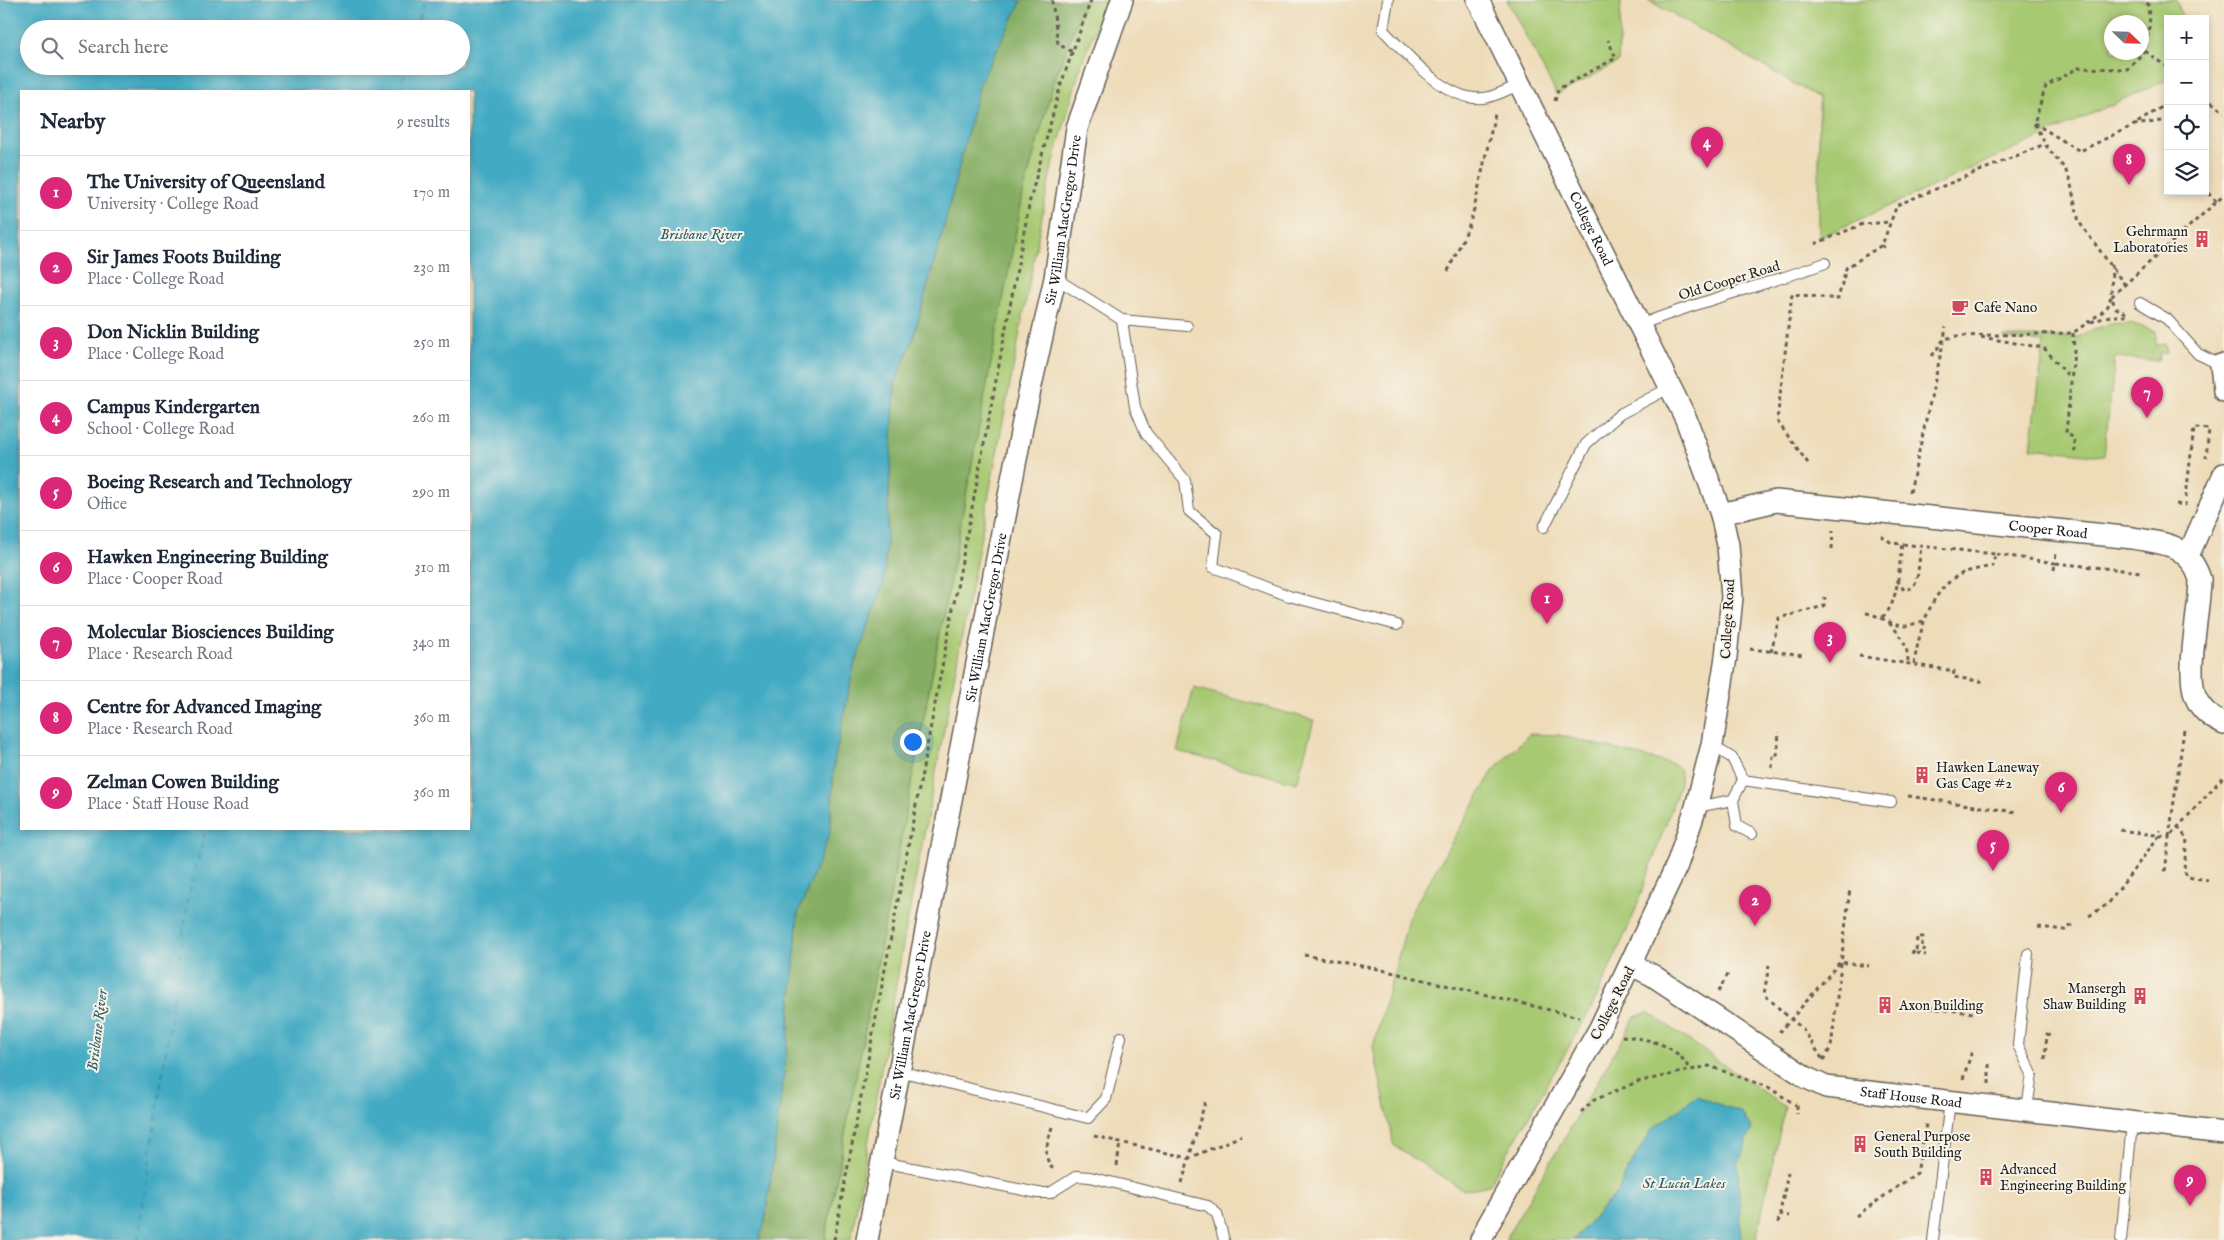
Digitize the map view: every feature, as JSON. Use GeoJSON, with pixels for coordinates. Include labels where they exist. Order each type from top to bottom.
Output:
{"type":"FeatureCollection","features":[{"type":"Feature","properties":{"kind":"street","name":"Sir William MacGregor Drive"},"geometry":{"type":"LineString","coordinates":[[867,1240],[1024,418],[1055,278],[1077,128],[1122,0]]}},
{"type":"Feature","properties":{"kind":"street","name":"College Road"},"geometry":{"type":"LineString","coordinates":[[1478,0],[1686,419],[1722,514],[1728,545],[1732,597],[1726,657],[1712,745],[1696,807],[1677,865],[1600,1028],[1481,1240]]}},
{"type":"Feature","properties":{"kind":"street"},"geometry":{"type":"LineString","coordinates":[[2221,365],[2224,392]]}},
{"type":"Feature","properties":{"kind":"street"},"geometry":{"type":"LineString","coordinates":[[2224,474],[2188,556],[2196,568],[2200,579],[2193,688],[2200,706],[2214,719],[2224,724]]}},
{"type":"Feature","properties":{"kind":"street","name":"Cooper Road"},"geometry":{"type":"LineString","coordinates":[[1722,514],[1776,501],[2156,542],[2176,547],[2188,556]]}},
{"type":"Feature","properties":{"kind":"street","name":"Staff House Road"},"geometry":{"type":"LineString","coordinates":[[1631,965],[1652,975],[1807,1078],[1826,1088],[2027,1109],[2224,1133]]}},
{"type":"Feature","properties":{"kind":"lane"},"geometry":{"type":"LineString","coordinates":[[1388,0],[1383,30],[1434,80],[1460,94],[1476,98],[1485,98],[1519,85]]}},
{"type":"Feature","properties":{"kind":"lane","name":"Old Cooper Road"},"geometry":{"type":"LineString","coordinates":[[1640,324],[1682,308],[1792,276],[1825,263]]}},
{"type":"Feature","properties":{"kind":"lane"},"geometry":{"type":"LineString","coordinates":[[1055,278],[1122,320],[1187,326]]}},
{"type":"Feature","properties":{"kind":"lane"},"geometry":{"type":"LineString","coordinates":[[2140,304],[2167,320],[2198,354],[2221,365]]}},
{"type":"Feature","properties":{"kind":"lane"},"geometry":{"type":"LineString","coordinates":[[1122,320],[1135,407],[1146,433],[1185,480],[1189,511],[1217,534],[1213,567],[1289,596],[1397,625]]}},
{"type":"Feature","properties":{"kind":"lane"},"geometry":{"type":"LineString","coordinates":[[1544,527],[1586,444],[1620,414],[1671,387]]}},
{"type":"Feature","properties":{"kind":"lane"},"geometry":{"type":"LineString","coordinates":[[1712,745],[1732,758],[1743,780]]}},
{"type":"Feature","properties":{"kind":"lane"},"geometry":{"type":"LineString","coordinates":[[1743,780],[1733,800],[1737,826],[1752,834]]}},
{"type":"Feature","properties":{"kind":"lane"},"geometry":{"type":"LineString","coordinates":[[1743,780],[1891,802]]}},
{"type":"Feature","properties":{"kind":"lane"},"geometry":{"type":"LineString","coordinates":[[1696,807],[1733,800]]}},
{"type":"Feature","properties":{"kind":"lane"},"geometry":{"type":"LineString","coordinates":[[2027,1109],[2032,1074],[2018,1045],[2028,954]]}},
{"type":"Feature","properties":{"kind":"lane"},"geometry":{"type":"LineString","coordinates":[[899,1071],[1088,1118],[1106,1099],[1121,1037]]}},
{"type":"Feature","properties":{"kind":"lane"},"geometry":{"type":"LineString","coordinates":[[1933,1240],[1950,1101]]}},
{"type":"Feature","properties":{"kind":"lane"},"geometry":{"type":"LineString","coordinates":[[2121,1240],[2132,1123]]}},
{"type":"Feature","properties":{"kind":"lane"},"geometry":{"type":"LineString","coordinates":[[882,1162],[1038,1193],[1050,1193],[1078,1176],[1115,1184],[1208,1206],[1217,1214],[1224,1240]]}},
{"type":"Feature","properties":{"kind":"path"},"geometry":{"type":"LineString","coordinates":[[1052,0],[1058,44],[1073,52]]}},
{"type":"Feature","properties":{"kind":"path"},"geometry":{"type":"LineString","coordinates":[[834,1240],[1030,200],[1061,84],[1092,0]]}},
{"type":"Feature","properties":{"kind":"path"},"geometry":{"type":"LineString","coordinates":[[2148,0],[2149,29]]}},
{"type":"Feature","properties":{"kind":"path"},"geometry":{"type":"LineString","coordinates":[[1554,105],[1558,89],[1616,58],[1608,40]]}},
{"type":"Feature","properties":{"kind":"path"},"geometry":{"type":"LineString","coordinates":[[2149,53],[2164,65]]}},
{"type":"Feature","properties":{"kind":"path"},"geometry":{"type":"LineString","coordinates":[[2125,285],[2079,222],[2070,180],[2065,169],[2045,144],[2034,123],[2046,86],[2078,68],[2127,69],[2136,60]]}},
{"type":"Feature","properties":{"kind":"path"},"geometry":{"type":"LineString","coordinates":[[2209,99],[2224,112]]}},
{"type":"Feature","properties":{"kind":"path"},"geometry":{"type":"LineString","coordinates":[[2034,123],[2080,151],[2134,124],[2166,105]]}},
{"type":"Feature","properties":{"kind":"path"},"geometry":{"type":"LineString","coordinates":[[1448,271],[1468,228],[1474,209],[1496,107]]}},
{"type":"Feature","properties":{"kind":"path"},"geometry":{"type":"LineString","coordinates":[[2134,124],[2164,120]]}},
{"type":"Feature","properties":{"kind":"path"},"geometry":{"type":"LineString","coordinates":[[1808,463],[1776,421],[1792,294],[1838,299],[1846,268],[1882,245],[1897,205],[2045,144]]}},
{"type":"Feature","properties":{"kind":"path"},"geometry":{"type":"LineString","coordinates":[[2209,194],[2218,204]]}},
{"type":"Feature","properties":{"kind":"path"},"geometry":{"type":"LineString","coordinates":[[2110,297],[2224,195]]}},
{"type":"Feature","properties":{"kind":"path"},"geometry":{"type":"LineString","coordinates":[[1815,244],[1863,224],[1891,222]]}},
{"type":"Feature","properties":{"kind":"path"},"geometry":{"type":"LineString","coordinates":[[1882,245],[1885,249]]}},
{"type":"Feature","properties":{"kind":"path"},"geometry":{"type":"LineString","coordinates":[[1932,356],[1944,339],[1957,336],[2073,333],[2105,310],[2110,297],[2112,265]]}},
{"type":"Feature","properties":{"kind":"path"},"geometry":{"type":"LineString","coordinates":[[2110,297],[2116,308],[2130,316]]}},
{"type":"Feature","properties":{"kind":"path"},"geometry":{"type":"LineString","coordinates":[[1910,493],[1946,327]]}},
{"type":"Feature","properties":{"kind":"path"},"geometry":{"type":"LineString","coordinates":[[2073,333],[2074,352],[2066,433],[2074,438],[2075,453]]}},
{"type":"Feature","properties":{"kind":"path"},"geometry":{"type":"LineString","coordinates":[[1957,336],[1985,338],[2044,348],[2070,378]]}},
{"type":"Feature","properties":{"kind":"path"},"geometry":{"type":"LineString","coordinates":[[2176,504],[2185,505],[2194,428],[2209,429]]}},
{"type":"Feature","properties":{"kind":"path"},"geometry":{"type":"LineString","coordinates":[[1879,530],[1882,538],[1892,543],[2141,572]]}},
{"type":"Feature","properties":{"kind":"path"},"geometry":{"type":"LineString","coordinates":[[2054,570],[2057,531]]}},
{"type":"Feature","properties":{"kind":"path"},"geometry":{"type":"LineString","coordinates":[[1832,538],[1832,549]]}},
{"type":"Feature","properties":{"kind":"path"},"geometry":{"type":"LineString","coordinates":[[1882,617],[1888,613],[1894,599],[1902,544]]}},
{"type":"Feature","properties":{"kind":"path"},"geometry":{"type":"LineString","coordinates":[[1897,580],[1904,590],[1912,588],[1917,580],[1921,546]]}},
{"type":"Feature","properties":{"kind":"path"},"geometry":{"type":"LineString","coordinates":[[1914,664],[1918,637],[1924,620],[1936,599],[1948,584],[1960,574],[1993,566],[1995,554]]}},
{"type":"Feature","properties":{"kind":"path"},"geometry":{"type":"LineString","coordinates":[[1771,652],[1779,618],[1824,606],[1825,597]]}},
{"type":"Feature","properties":{"kind":"path"},"geometry":{"type":"LineString","coordinates":[[1866,613],[1882,617],[1905,641],[1908,663]]}},
{"type":"Feature","properties":{"kind":"path"},"geometry":{"type":"LineString","coordinates":[[1888,622],[1905,626],[1924,620]]}},
{"type":"Feature","properties":{"kind":"path"},"geometry":{"type":"LineString","coordinates":[[1744,648],[1805,655]]}},
{"type":"Feature","properties":{"kind":"path"},"geometry":{"type":"LineString","coordinates":[[1858,656],[1954,671],[1953,677],[1986,682]]}},
{"type":"Feature","properties":{"kind":"path"},"geometry":{"type":"LineString","coordinates":[[2165,873],[2184,730]]}},
{"type":"Feature","properties":{"kind":"path"},"geometry":{"type":"LineString","coordinates":[[2169,837],[2224,776]]}},
{"type":"Feature","properties":{"kind":"path"},"geometry":{"type":"LineString","coordinates":[[1914,797],[2016,812]]}},
{"type":"Feature","properties":{"kind":"path"},"geometry":{"type":"LineString","coordinates":[[2178,827],[2187,839],[2184,869],[2187,877],[2208,880]]}},
{"type":"Feature","properties":{"kind":"path"},"geometry":{"type":"LineString","coordinates":[[2120,830],[2169,837]]}},
{"type":"Feature","properties":{"kind":"path"},"geometry":{"type":"LineString","coordinates":[[2089,916],[2108,904],[2159,836],[2160,830]]}},
{"type":"Feature","properties":{"kind":"path"},"geometry":{"type":"LineString","coordinates":[[1831,1048],[1850,888]]}},
{"type":"Feature","properties":{"kind":"path"},"geometry":{"type":"LineString","coordinates":[[2038,928],[2065,930],[2072,925]]}},
{"type":"Feature","properties":{"kind":"path"},"geometry":{"type":"LineString","coordinates":[[1917,937],[1923,937],[1921,949],[1927,952],[1913,953],[1917,937]]}},
{"type":"Feature","properties":{"kind":"path"},"geometry":{"type":"LineString","coordinates":[[1304,955],[1378,969],[1581,1017]]}},
{"type":"Feature","properties":{"kind":"path"},"geometry":{"type":"LineString","coordinates":[[1840,962],[1869,966]]}},
{"type":"Feature","properties":{"kind":"path"},"geometry":{"type":"LineString","coordinates":[[1774,1027],[1781,1031],[1840,962]]}},
{"type":"Feature","properties":{"kind":"path"},"geometry":{"type":"LineString","coordinates":[[1769,965],[1764,994],[1803,1029],[1823,1060]]}},
{"type":"Feature","properties":{"kind":"path"},"geometry":{"type":"LineString","coordinates":[[1716,995],[1728,974]]}},
{"type":"Feature","properties":{"kind":"path"},"geometry":{"type":"LineString","coordinates":[[1921,1007],[1974,1013]]}},
{"type":"Feature","properties":{"kind":"path"},"geometry":{"type":"LineString","coordinates":[[1614,1035],[1650,1039],[1676,1052],[1684,1059],[1689,1070]]}},
{"type":"Feature","properties":{"kind":"path"},"geometry":{"type":"LineString","coordinates":[[1962,1081],[1972,1051]]}},
{"type":"Feature","properties":{"kind":"path"},"geometry":{"type":"LineString","coordinates":[[1576,1116],[1594,1100],[1637,1082],[1709,1066],[1768,1088],[1796,1105]]}},
{"type":"Feature","properties":{"kind":"path"},"geometry":{"type":"LineString","coordinates":[[1178,1199],[1205,1102]]}},
{"type":"Feature","properties":{"kind":"path"},"geometry":{"type":"LineString","coordinates":[[1856,1216],[1917,1173],[1926,1124]]}},
{"type":"Feature","properties":{"kind":"path"},"geometry":{"type":"LineString","coordinates":[[1052,1126],[1045,1151],[1050,1166],[1067,1182]]}},
{"type":"Feature","properties":{"kind":"path"},"geometry":{"type":"LineString","coordinates":[[1140,1147],[1189,1158],[1241,1136]]}},
{"type":"Feature","properties":{"kind":"path"},"geometry":{"type":"LineString","coordinates":[[1115,1184],[1120,1142]]}},
{"type":"Feature","properties":{"kind":"path"},"geometry":{"type":"LineString","coordinates":[[1778,1223],[1788,1173]]}},
{"type":"Feature","properties":{"kind":"path"},"geometry":{"type":"LineString","coordinates":[[1779,1215],[1789,1216]]}},
{"type":"Feature","properties":{"kind":"green space"},"geometry":{"type":"Polygon","coordinates":[[[1022,0],[1085,0],[1054,81],[1023,194],[825,1240],[759,1240],[765,1222],[788,1040],[798,913],[830,833],[834,762],[854,666],[884,583],[895,384],[913,339],[947,215],[980,82],[1022,0]]]}},
{"type":"Feature","properties":{"kind":"green space"},"geometry":{"type":"Polygon","coordinates":[[[1085,0],[1108,0],[1081,65],[1050,175],[905,934],[851,1240],[825,1240],[1023,194],[1054,81],[1085,0]]]}},
{"type":"Feature","properties":{"kind":"green space"},"geometry":{"type":"Polygon","coordinates":[[[1507,0],[1621,0],[1618,62],[1557,95],[1507,0]]]}},
{"type":"Feature","properties":{"kind":"green space"},"geometry":{"type":"Polygon","coordinates":[[[1648,0],[2176,0],[2182,15],[2164,15],[2164,81],[1819,238],[1819,98],[1648,0]]]}},
{"type":"Feature","properties":{"kind":"green space"},"geometry":{"type":"Polygon","coordinates":[[[2130,323],[2156,331],[2156,345],[2165,344],[2167,353],[2160,353],[2158,361],[2115,357],[2104,456],[2031,448],[2044,342],[2005,339],[2004,337],[2079,337],[2091,330],[2110,324],[2130,323]]]}},
{"type":"Feature","properties":{"kind":"green space"},"geometry":{"type":"Polygon","coordinates":[[[1194,688],[1314,720],[1297,783],[1177,751],[1194,688]]]}},
{"type":"Feature","properties":{"kind":"green space"},"geometry":{"type":"Polygon","coordinates":[[[1529,734],[1559,735],[1676,765],[1681,770],[1680,784],[1632,919],[1592,1007],[1489,1185],[1464,1190],[1394,1146],[1373,1047],[1410,914],[1493,771],[1529,734]]]}},
{"type":"Feature","properties":{"kind":"green space"},"geometry":{"type":"Polygon","coordinates":[[[1648,1012],[1785,1107],[1756,1240],[1505,1240],[1635,1017],[1648,1012]]]}},
{"type":"Feature","properties":{"kind":"water","name":"Brisbane River"},"geometry":{"type":"Polygon","coordinates":[[[0,0],[1022,0],[980,82],[947,215],[913,339],[895,384],[884,583],[854,666],[834,762],[830,833],[798,913],[788,1040],[765,1222],[759,1240],[0,1240],[0,0]]]}},
{"type":"Feature","properties":{"kind":"water","name":"St Lucia Lakes"},"geometry":{"type":"Polygon","coordinates":[[[1697,1096],[1742,1113],[1752,1129],[1738,1165],[1741,1240],[1573,1240],[1618,1191],[1629,1167],[1652,1129],[1697,1096]]]}},
{"type":"Feature","properties":{"kind":"ferry route"},"geometry":{"type":"LineString","coordinates":[[419,20],[425,0]]}},
{"type":"Feature","properties":{"kind":"ferry route"},"geometry":{"type":"LineString","coordinates":[[400,90],[404,75]]}},
{"type":"Feature","properties":{"kind":"ferry route"},"geometry":{"type":"LineString","coordinates":[[138,1240],[189,894],[206,830]]}},
{"type":"Feature","properties":{"kind":"place","name":"Campus Kindergarten"},"geometry":{"type":"Point","coordinates":[1707,168]}},
{"type":"Feature","properties":{"kind":"place","name":"Centre for Advanced Imaging"},"geometry":{"type":"Point","coordinates":[2129,185]}},
{"type":"Feature","properties":{"kind":"place","name":"Gehrmann Laboratories"},"geometry":{"type":"Point","coordinates":[2202,239]}},
{"type":"Feature","properties":{"kind":"place","name":"Cafe Nano"},"geometry":{"type":"Point","coordinates":[1960,307]}},
{"type":"Feature","properties":{"kind":"place","name":"Molecular Biosciences Building"},"geometry":{"type":"Point","coordinates":[2147,418]}},
{"type":"Feature","properties":{"kind":"place","name":"The University of Queensland"},"geometry":{"type":"Point","coordinates":[1547,624]}},
{"type":"Feature","properties":{"kind":"place","name":"Don Nicklin Building"},"geometry":{"type":"Point","coordinates":[1830,663]}},
{"type":"Feature","properties":{"kind":"place","name":"Hawken Laneway Gas Cage #2"},"geometry":{"type":"Point","coordinates":[1922,775]}},
{"type":"Feature","properties":{"kind":"place","name":"Hawken Engineering Building"},"geometry":{"type":"Point","coordinates":[2061,813]}},
{"type":"Feature","properties":{"kind":"place","name":"Boeing Research and Technology"},"geometry":{"type":"Point","coordinates":[1993,871]}},
{"type":"Feature","properties":{"kind":"place","name":"Sir James Foots Building"},"geometry":{"type":"Point","coordinates":[1755,926]}},
{"type":"Feature","properties":{"kind":"place","name":"Mansergh Shaw Building"},"geometry":{"type":"Point","coordinates":[2140,996]}},
{"type":"Feature","properties":{"kind":"place","name":"Axon Building"},"geometry":{"type":"Point","coordinates":[1885,1005]}},
{"type":"Feature","properties":{"kind":"place","name":"General Purpose South Building"},"geometry":{"type":"Point","coordinates":[1860,1144]}},
{"type":"Feature","properties":{"kind":"place","name":"Advanced Engineering Building"},"geometry":{"type":"Point","coordinates":[1986,1177]}},
{"type":"Feature","properties":{"kind":"place","name":"Zelman Cowen Building"},"geometry":{"type":"Point","coordinates":[2190,1206]}}]}
